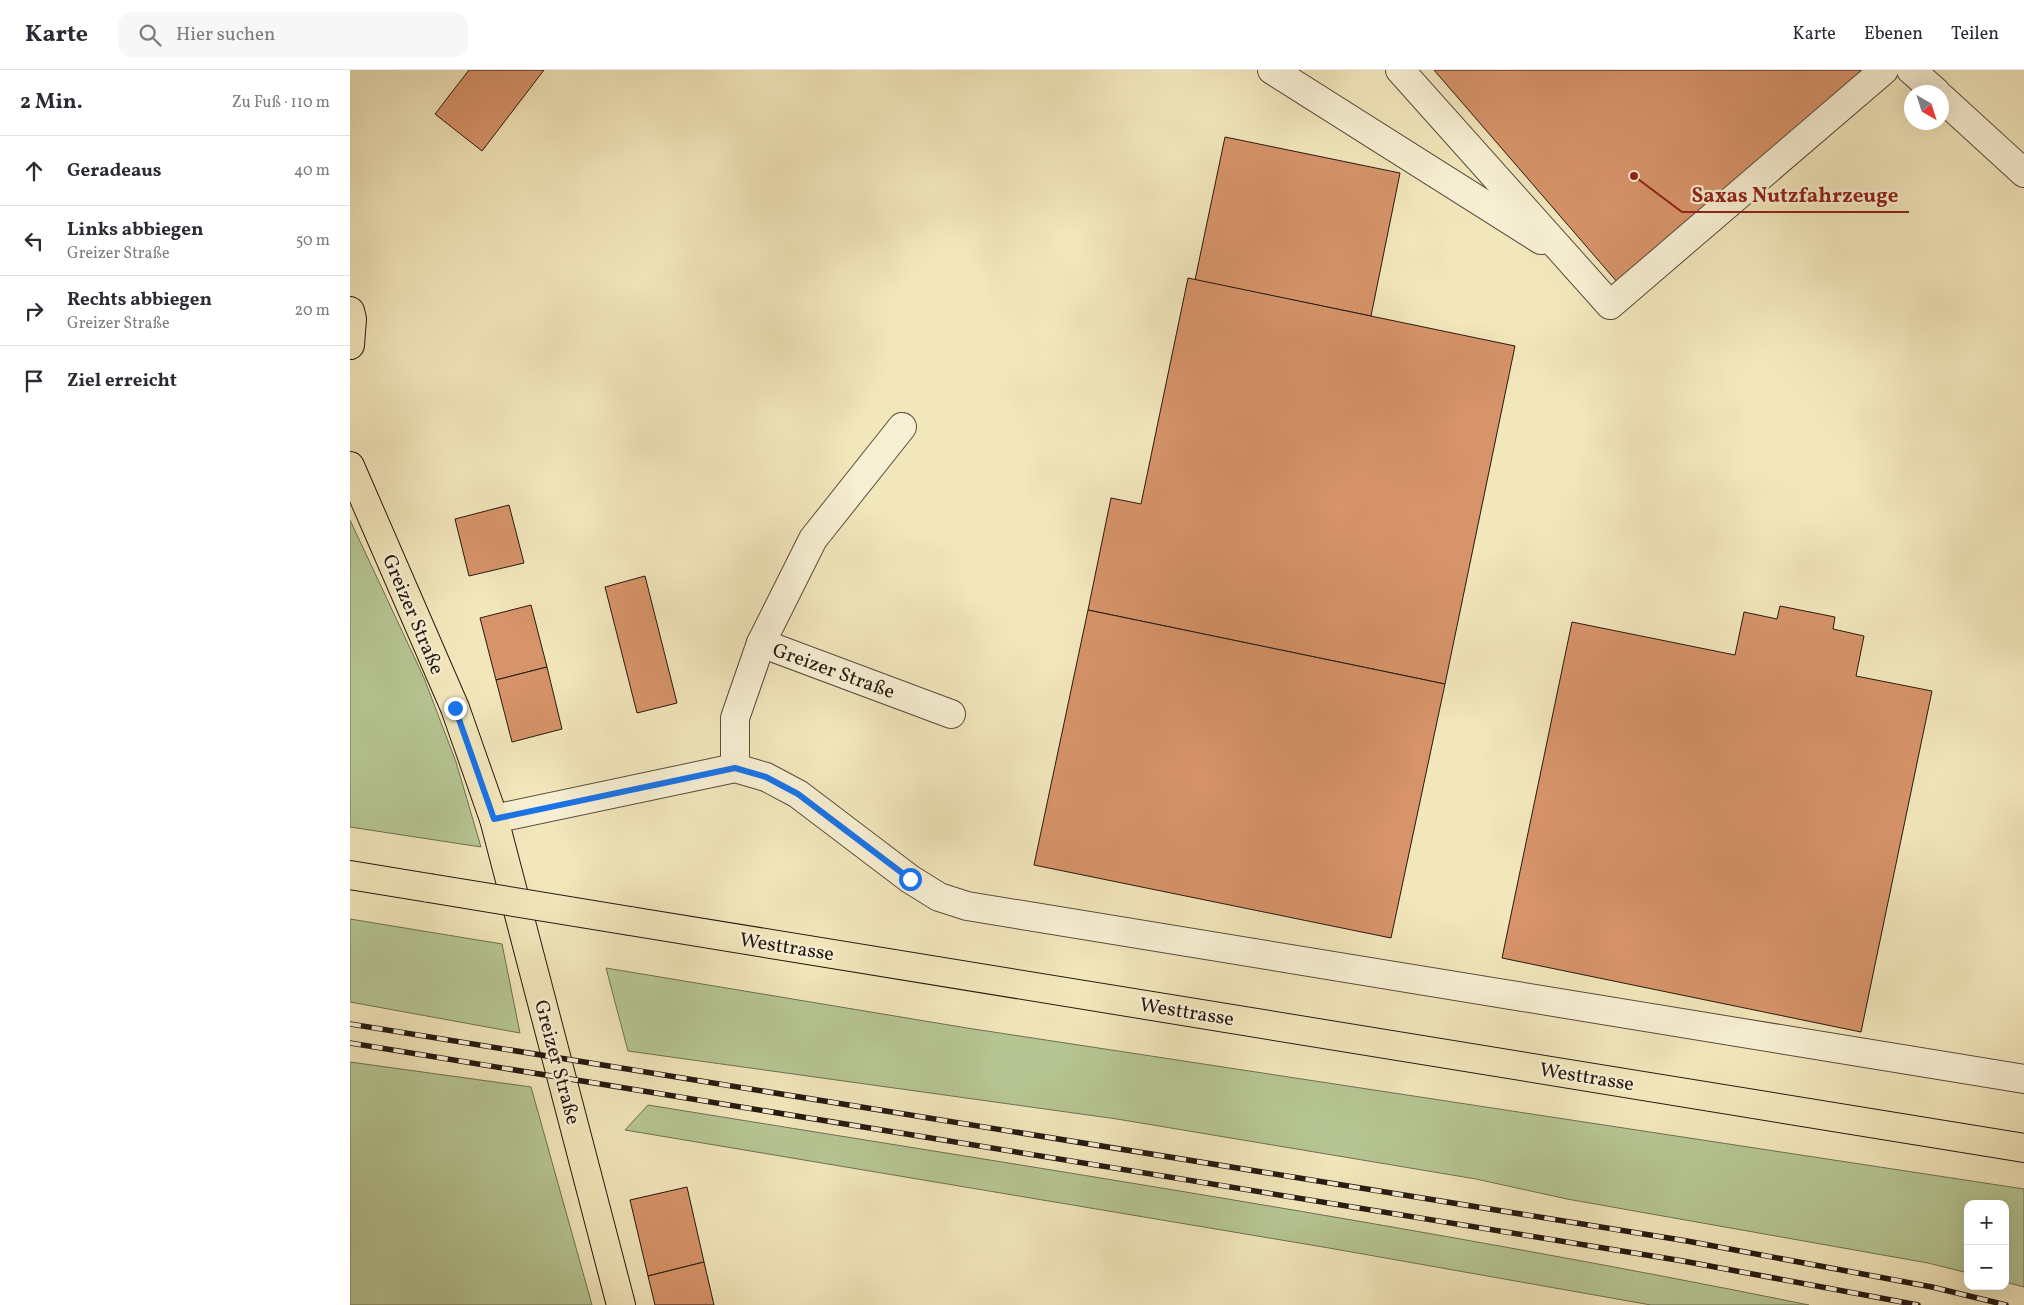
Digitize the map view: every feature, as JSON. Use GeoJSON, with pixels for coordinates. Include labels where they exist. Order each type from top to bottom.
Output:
{"type":"FeatureCollection","features":[{"type":"Feature","properties":{"kind":"main road"},"geometry":{"type":"LineString","coordinates":[[350,311],[352,319],[350,345]]}},
{"type":"Feature","properties":{"kind":"main road","name":"Greizer Straße"},"geometry":{"type":"LineString","coordinates":[[350,466],[455,708],[494,819],[621,1305]]}},
{"type":"Feature","properties":{"kind":"main road","name":"Westtrasse"},"geometry":{"type":"LineString","coordinates":[[350,875],[2024,1148]]}},
{"type":"Feature","properties":{"kind":"lane"},"geometry":{"type":"LineString","coordinates":[[1272,70],[1568,258]]}},
{"type":"Feature","properties":{"kind":"lane"},"geometry":{"type":"LineString","coordinates":[[1400,70],[1610,305],[1884,70]]}},
{"type":"Feature","properties":{"kind":"lane"},"geometry":{"type":"LineString","coordinates":[[1911,70],[1928,85]]}},
{"type":"Feature","properties":{"kind":"lane"},"geometry":{"type":"LineString","coordinates":[[1949,104],[2024,173]]}},
{"type":"Feature","properties":{"kind":"lane"},"geometry":{"type":"LineString","coordinates":[[761,643],[814,539],[902,427]]}},
{"type":"Feature","properties":{"kind":"lane","name":"Greizer Straße"},"geometry":{"type":"LineString","coordinates":[[735,768],[735,718],[761,643],[951,714]]}},
{"type":"Feature","properties":{"kind":"lane"},"geometry":{"type":"LineString","coordinates":[[494,819],[735,768],[766,777],[798,794],[910,879],[939,897],[967,906],[2024,1079]]}},
{"type":"Feature","properties":{"kind":"green space"},"geometry":{"type":"Polygon","coordinates":[[[350,520],[424,678],[456,762],[481,847],[350,827],[350,520]]]}},
{"type":"Feature","properties":{"kind":"green space"},"geometry":{"type":"Polygon","coordinates":[[[350,919],[502,944],[520,1033],[350,1002],[350,919]]]}},
{"type":"Feature","properties":{"kind":"green space"},"geometry":{"type":"Polygon","coordinates":[[[606,968],[967,1028],[2024,1189],[2024,1287],[2009,1283],[2009,1200],[1964,1200],[1964,1272],[1928,1263],[1567,1199],[1476,1179],[1117,1119],[628,1051],[606,968]]]}},
{"type":"Feature","properties":{"kind":"green space"},"geometry":{"type":"Polygon","coordinates":[[[350,1062],[531,1087],[592,1305],[350,1305],[350,1062]]]}},
{"type":"Feature","properties":{"kind":"green space"},"geometry":{"type":"Polygon","coordinates":[[[648,1105],[1085,1175],[1375,1224],[1809,1305],[1651,1305],[1329,1248],[625,1130],[648,1105]]]}},
{"type":"Feature","properties":{"kind":"building"},"geometry":{"type":"Polygon","coordinates":[[[469,70],[544,70],[482,151],[435,114],[469,70]]]}},
{"type":"Feature","properties":{"kind":"building"},"geometry":{"type":"Polygon","coordinates":[[[1434,70],[1864,70],[1618,283],[1434,70]]]}},
{"type":"Feature","properties":{"kind":"building"},"geometry":{"type":"Polygon","coordinates":[[[1225,137],[1400,173],[1371,316],[1195,280],[1225,137]]]}},
{"type":"Feature","properties":{"kind":"building"},"geometry":{"type":"Polygon","coordinates":[[[1188,278],[1515,346],[1445,684],[1088,610],[1111,498],[1141,504],[1188,278]]]}},
{"type":"Feature","properties":{"kind":"building"},"geometry":{"type":"Polygon","coordinates":[[[509,505],[524,563],[469,576],[455,519],[509,505]]]}},
{"type":"Feature","properties":{"kind":"building"},"geometry":{"type":"Polygon","coordinates":[[[645,576],[677,703],[637,713],[605,587],[645,576]]]}},
{"type":"Feature","properties":{"kind":"building"},"geometry":{"type":"Polygon","coordinates":[[[531,605],[547,667],[496,680],[480,618],[531,605]]]}},
{"type":"Feature","properties":{"kind":"building"},"geometry":{"type":"Polygon","coordinates":[[[1780,606],[1835,617],[1833,629],[1864,636],[1856,676],[1932,691],[1861,1032],[1502,958],[1572,622],[1735,655],[1744,612],[1777,619],[1780,606]]]}},
{"type":"Feature","properties":{"kind":"building"},"geometry":{"type":"Polygon","coordinates":[[[1088,610],[1445,684],[1391,938],[1034,865],[1088,610]]]}},
{"type":"Feature","properties":{"kind":"building"},"geometry":{"type":"Polygon","coordinates":[[[547,667],[562,729],[512,742],[496,680],[547,667]]]}},
{"type":"Feature","properties":{"kind":"building"},"geometry":{"type":"Polygon","coordinates":[[[687,1187],[704,1262],[648,1276],[630,1200],[687,1187]]]}},
{"type":"Feature","properties":{"kind":"building"},"geometry":{"type":"Polygon","coordinates":[[[704,1262],[714,1305],[655,1305],[648,1276],[704,1262]]]}},
{"type":"Feature","properties":{"kind":"railway"},"geometry":{"type":"LineString","coordinates":[[350,1024],[1687,1241],[1932,1287],[2006,1305]]}},
{"type":"Feature","properties":{"kind":"railway"},"geometry":{"type":"LineString","coordinates":[[350,1043],[1683,1261],[1918,1305]]}},
{"type":"Feature","properties":{"kind":"place","name":"Saxas Nutzfahrzeuge"},"geometry":{"type":"Point","coordinates":[1634,176]}},
{"type":"Feature","properties":{"kind":"route"},"geometry":{"type":"LineString","coordinates":[[455,708],[494,819],[735,768],[766,777],[798,794],[910,879]]}}]}
